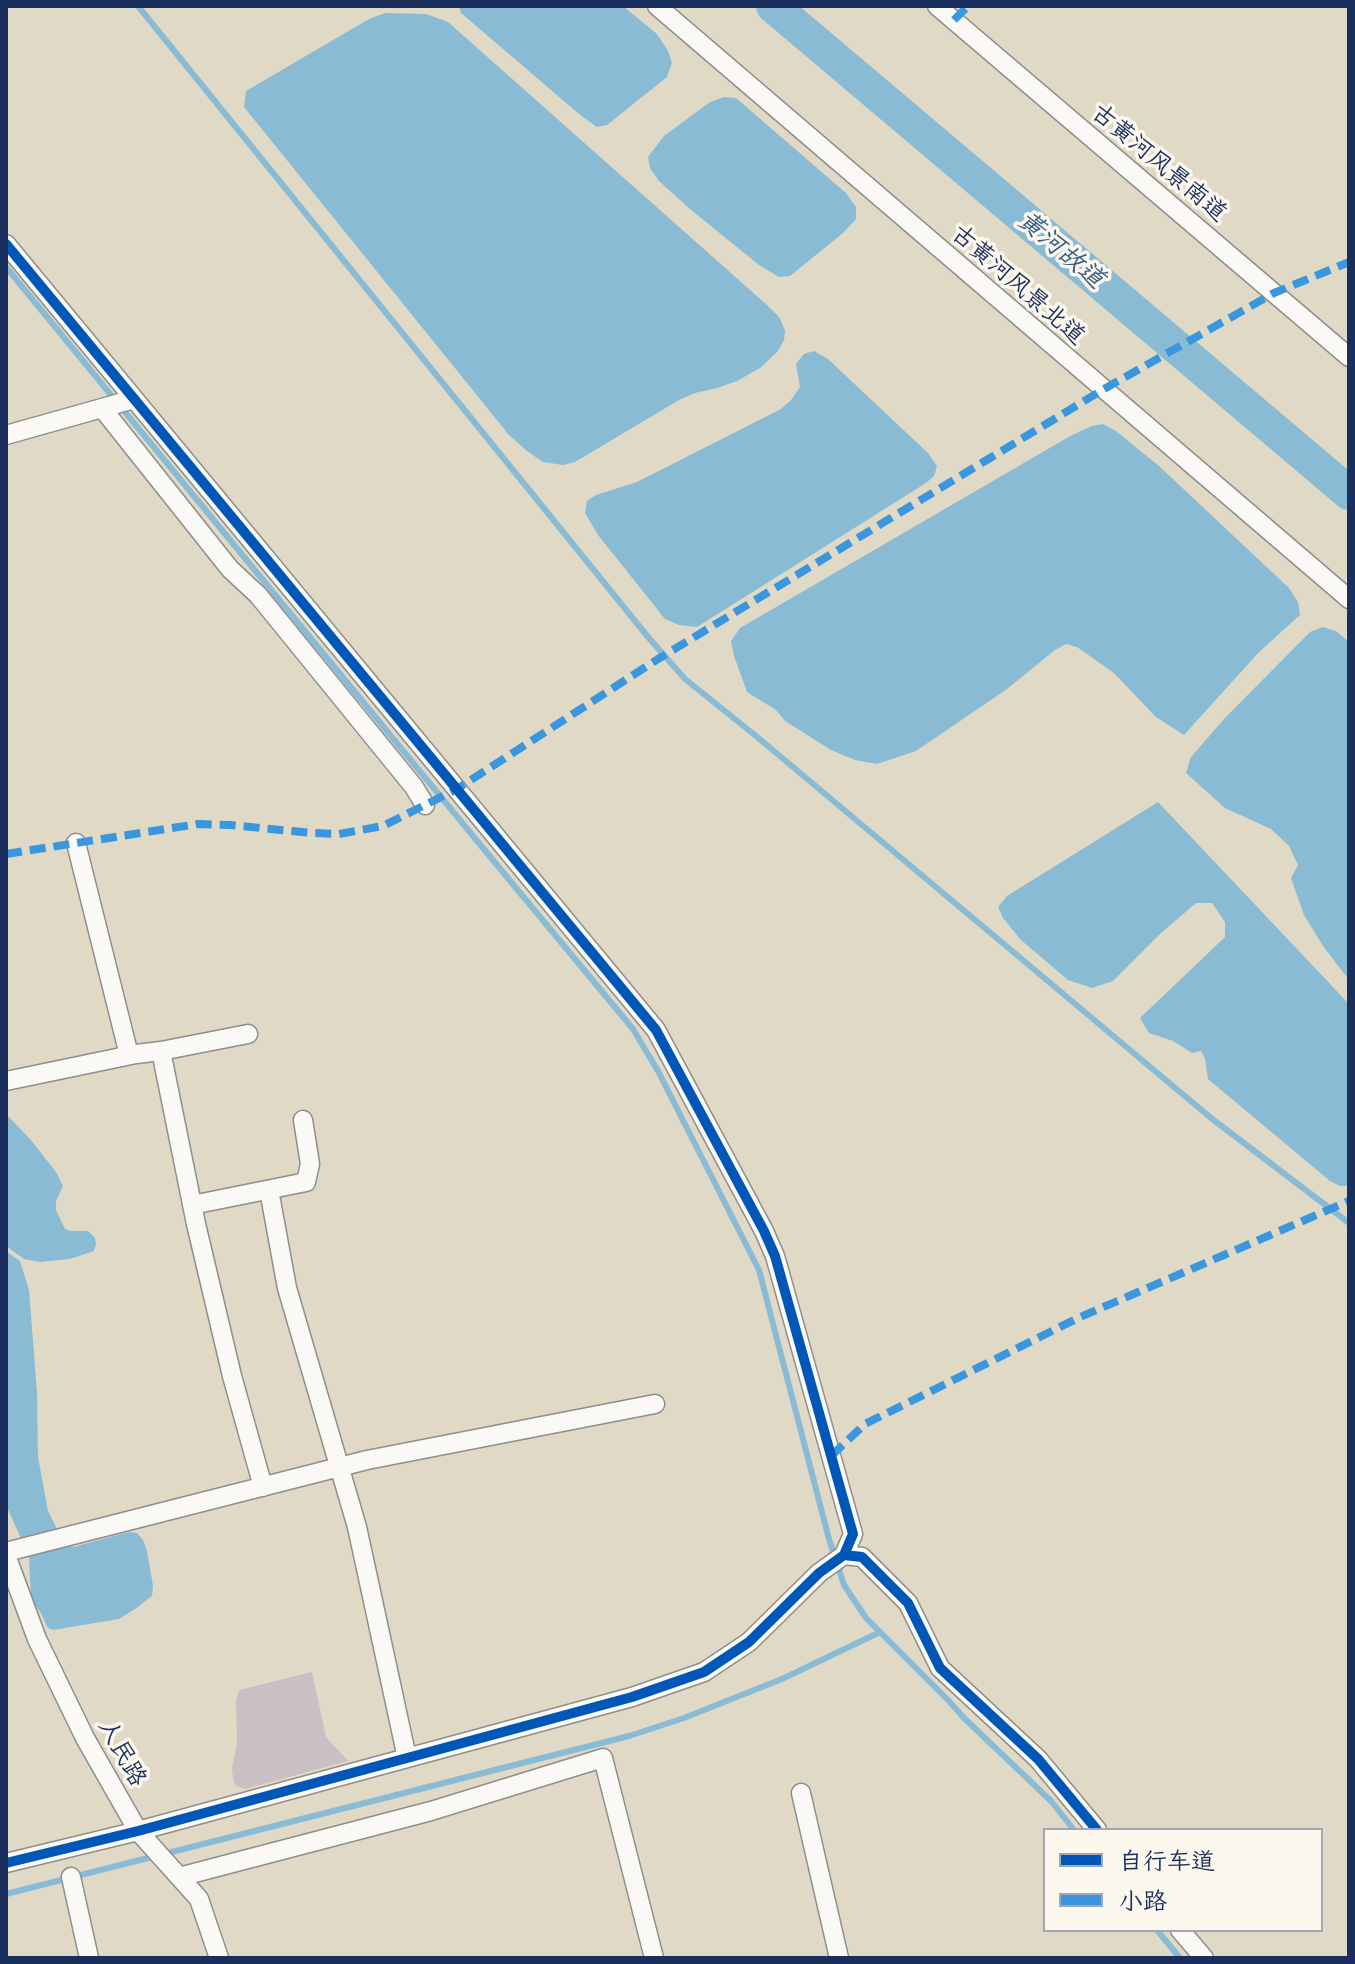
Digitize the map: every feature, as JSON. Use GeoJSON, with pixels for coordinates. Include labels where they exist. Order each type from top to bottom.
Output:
{"type":"FeatureCollection","features":[{"type":"Feature","properties":{"kind":"street","name":"古黄河风景北道"},"geometry":{"type":"LineString","coordinates":[[657,6],[1349,599]]}},
{"type":"Feature","properties":{"kind":"street","name":"古黄河风景南道"},"geometry":{"type":"LineString","coordinates":[[937,6],[1349,357]]}},
{"type":"Feature","properties":{"kind":"street"},"geometry":{"type":"LineString","coordinates":[[6,244],[119,403],[230,569],[258,595],[405,775],[425,805]]}},
{"type":"Feature","properties":{"kind":"street"},"geometry":{"type":"LineString","coordinates":[[6,435],[119,403]]}},
{"type":"Feature","properties":{"kind":"street"},"geometry":{"type":"LineString","coordinates":[[6,1863],[138,1831],[632,1697],[704,1672],[749,1642],[838,1559],[853,1534],[775,1256],[656,1030],[119,403]]}},
{"type":"Feature","properties":{"kind":"street"},"geometry":{"type":"LineString","coordinates":[[76,843],[129,1055]]}},
{"type":"Feature","properties":{"kind":"street"},"geometry":{"type":"LineString","coordinates":[[6,1081],[248,1034]]}},
{"type":"Feature","properties":{"kind":"street"},"geometry":{"type":"LineString","coordinates":[[161,1051],[192,1205],[232,1376],[263,1487]]}},
{"type":"Feature","properties":{"kind":"street"},"geometry":{"type":"LineString","coordinates":[[192,1205],[306,1182],[310,1164],[303,1120]]}},
{"type":"Feature","properties":{"kind":"street"},"geometry":{"type":"LineString","coordinates":[[269,1190],[287,1288],[357,1527],[407,1758]]}},
{"type":"Feature","properties":{"kind":"street"},"geometry":{"type":"LineString","coordinates":[[6,1554],[382,1457],[655,1404]]}},
{"type":"Feature","properties":{"kind":"street","name":"人民路"},"geometry":{"type":"LineString","coordinates":[[6,1554],[37,1639],[85,1738],[138,1831],[199,1899],[219,1958]]}},
{"type":"Feature","properties":{"kind":"street"},"geometry":{"type":"LineString","coordinates":[[838,1559],[862,1557],[908,1603],[940,1668],[1038,1759],[1095,1828]]}},
{"type":"Feature","properties":{"kind":"street"},"geometry":{"type":"LineString","coordinates":[[179,1877],[431,1811],[603,1758],[654,1958]]}},
{"type":"Feature","properties":{"kind":"street"},"geometry":{"type":"LineString","coordinates":[[801,1793],[839,1958]]}},
{"type":"Feature","properties":{"kind":"street"},"geometry":{"type":"LineString","coordinates":[[71,1877],[89,1958]]}},
{"type":"Feature","properties":{"kind":"street"},"geometry":{"type":"LineString","coordinates":[[1182,1932],[1204,1958]]}},
{"type":"Feature","properties":{"kind":"water"},"geometry":{"type":"Polygon","coordinates":[[[459,6],[623,6],[657,34],[672,63],[667,77],[607,125],[597,127],[461,13],[459,6]]]}},
{"type":"Feature","properties":{"kind":"water"},"geometry":{"type":"Polygon","coordinates":[[[385,13],[426,14],[448,22],[767,305],[780,318],[785,331],[778,351],[760,368],[737,381],[679,400],[575,462],[563,465],[543,462],[527,451],[509,435],[244,107],[246,91],[369,19],[385,13]]]}},
{"type":"Feature","properties":{"kind":"water"},"geometry":{"type":"Polygon","coordinates":[[[724,97],[736,98],[846,193],[856,207],[856,219],[843,233],[790,276],[779,277],[759,265],[690,209],[659,181],[650,168],[648,157],[664,136],[710,102],[724,97]]]}},
{"type":"Feature","properties":{"kind":"water"},"geometry":{"type":"Polygon","coordinates":[[[814,351],[828,359],[928,453],[937,466],[934,476],[697,627],[679,625],[665,619],[598,535],[585,513],[587,501],[596,495],[637,482],[781,409],[800,387],[796,364],[804,354],[814,351]]]}},
{"type":"Feature","properties":{"kind":"water"},"geometry":{"type":"Polygon","coordinates":[[[1103,424],[1159,466],[1289,588],[1298,602],[1300,615],[1259,652],[1184,735],[1156,717],[1114,673],[1077,647],[1066,644],[916,751],[877,764],[855,760],[831,750],[747,692],[731,641],[740,628],[1072,435],[1103,424]]]}},
{"type":"Feature","properties":{"kind":"water"},"geometry":{"type":"Polygon","coordinates":[[[1323,627],[1336,631],[1349,642],[1349,980],[1304,915],[1291,878],[1298,865],[1289,846],[1271,829],[1225,808],[1186,773],[1191,757],[1225,718],[1310,632],[1323,627]]]}},
{"type":"Feature","properties":{"kind":"water"},"geometry":{"type":"Polygon","coordinates":[[[1158,802],[1349,1004],[1349,1186],[1330,1181],[1208,1079],[1201,1051],[1192,1053],[1173,1041],[1149,1033],[1140,1018],[1225,937],[1225,922],[1212,903],[1196,903],[1113,981],[1092,988],[1068,980],[1021,940],[1003,918],[998,907],[1007,896],[1158,802]]]}},
{"type":"Feature","properties":{"kind":"water"},"geometry":{"type":"Polygon","coordinates":[[[6,1114],[56,1172],[63,1186],[56,1201],[56,1210],[65,1229],[88,1231],[95,1238],[94,1251],[70,1259],[40,1262],[24,1259],[6,1246],[6,1114]]]}},
{"type":"Feature","properties":{"kind":"water"},"geometry":{"type":"Polygon","coordinates":[[[6,1251],[20,1261],[29,1290],[37,1392],[38,1457],[48,1511],[65,1544],[73,1547],[129,1532],[137,1533],[147,1551],[152,1596],[119,1619],[53,1630],[48,1628],[31,1600],[29,1556],[6,1505],[6,1251]]]}},
{"type":"Feature","properties":{"kind":"building"},"geometry":{"type":"Polygon","coordinates":[[[312,1672],[326,1737],[348,1761],[245,1789],[236,1786],[232,1769],[237,1742],[236,1701],[239,1690],[312,1672]]]}},
{"type":"Feature","properties":{"kind":"waterway"},"geometry":{"type":"LineString","coordinates":[[138,6],[685,679],[1211,1118],[1349,1223]]}},
{"type":"Feature","properties":{"kind":"waterway","name":"黄河故道"},"geometry":{"type":"LineString","coordinates":[[773,6],[1349,493]]}},
{"type":"Feature","properties":{"kind":"waterway"},"geometry":{"type":"LineString","coordinates":[[6,267],[633,1029],[658,1071],[759,1270],[829,1539],[844,1585],[866,1618],[1051,1801],[1072,1828]]}},
{"type":"Feature","properties":{"kind":"waterway"},"geometry":{"type":"LineString","coordinates":[[6,1894],[629,1736],[782,1679],[880,1632]]}},
{"type":"Feature","properties":{"kind":"waterway"},"geometry":{"type":"LineString","coordinates":[[1159,1932],[1180,1958]]}},
{"type":"Feature","properties":{"kind":"marked path"},"geometry":{"type":"LineString","coordinates":[[954,20],[968,6]]}},
{"type":"Feature","properties":{"kind":"marked path"},"geometry":{"type":"LineString","coordinates":[[6,854],[198,824],[339,834],[383,826],[457,789],[658,659],[1104,389],[1274,293],[1349,262]]}},
{"type":"Feature","properties":{"kind":"marked path"},"geometry":{"type":"LineString","coordinates":[[831,1456],[865,1424],[1078,1318],[1349,1201]]}},
{"type":"Feature","properties":{"kind":"cycle path"},"geometry":{"type":"LineString","coordinates":[[6,244],[656,1030],[775,1256],[853,1534],[844,1555]]}},
{"type":"Feature","properties":{"kind":"cycle path"},"geometry":{"type":"LineString","coordinates":[[6,1863],[138,1831],[632,1697],[704,1672],[749,1642],[819,1573],[844,1555],[862,1557],[908,1603],[940,1668],[1038,1759],[1095,1828]]}}]}
